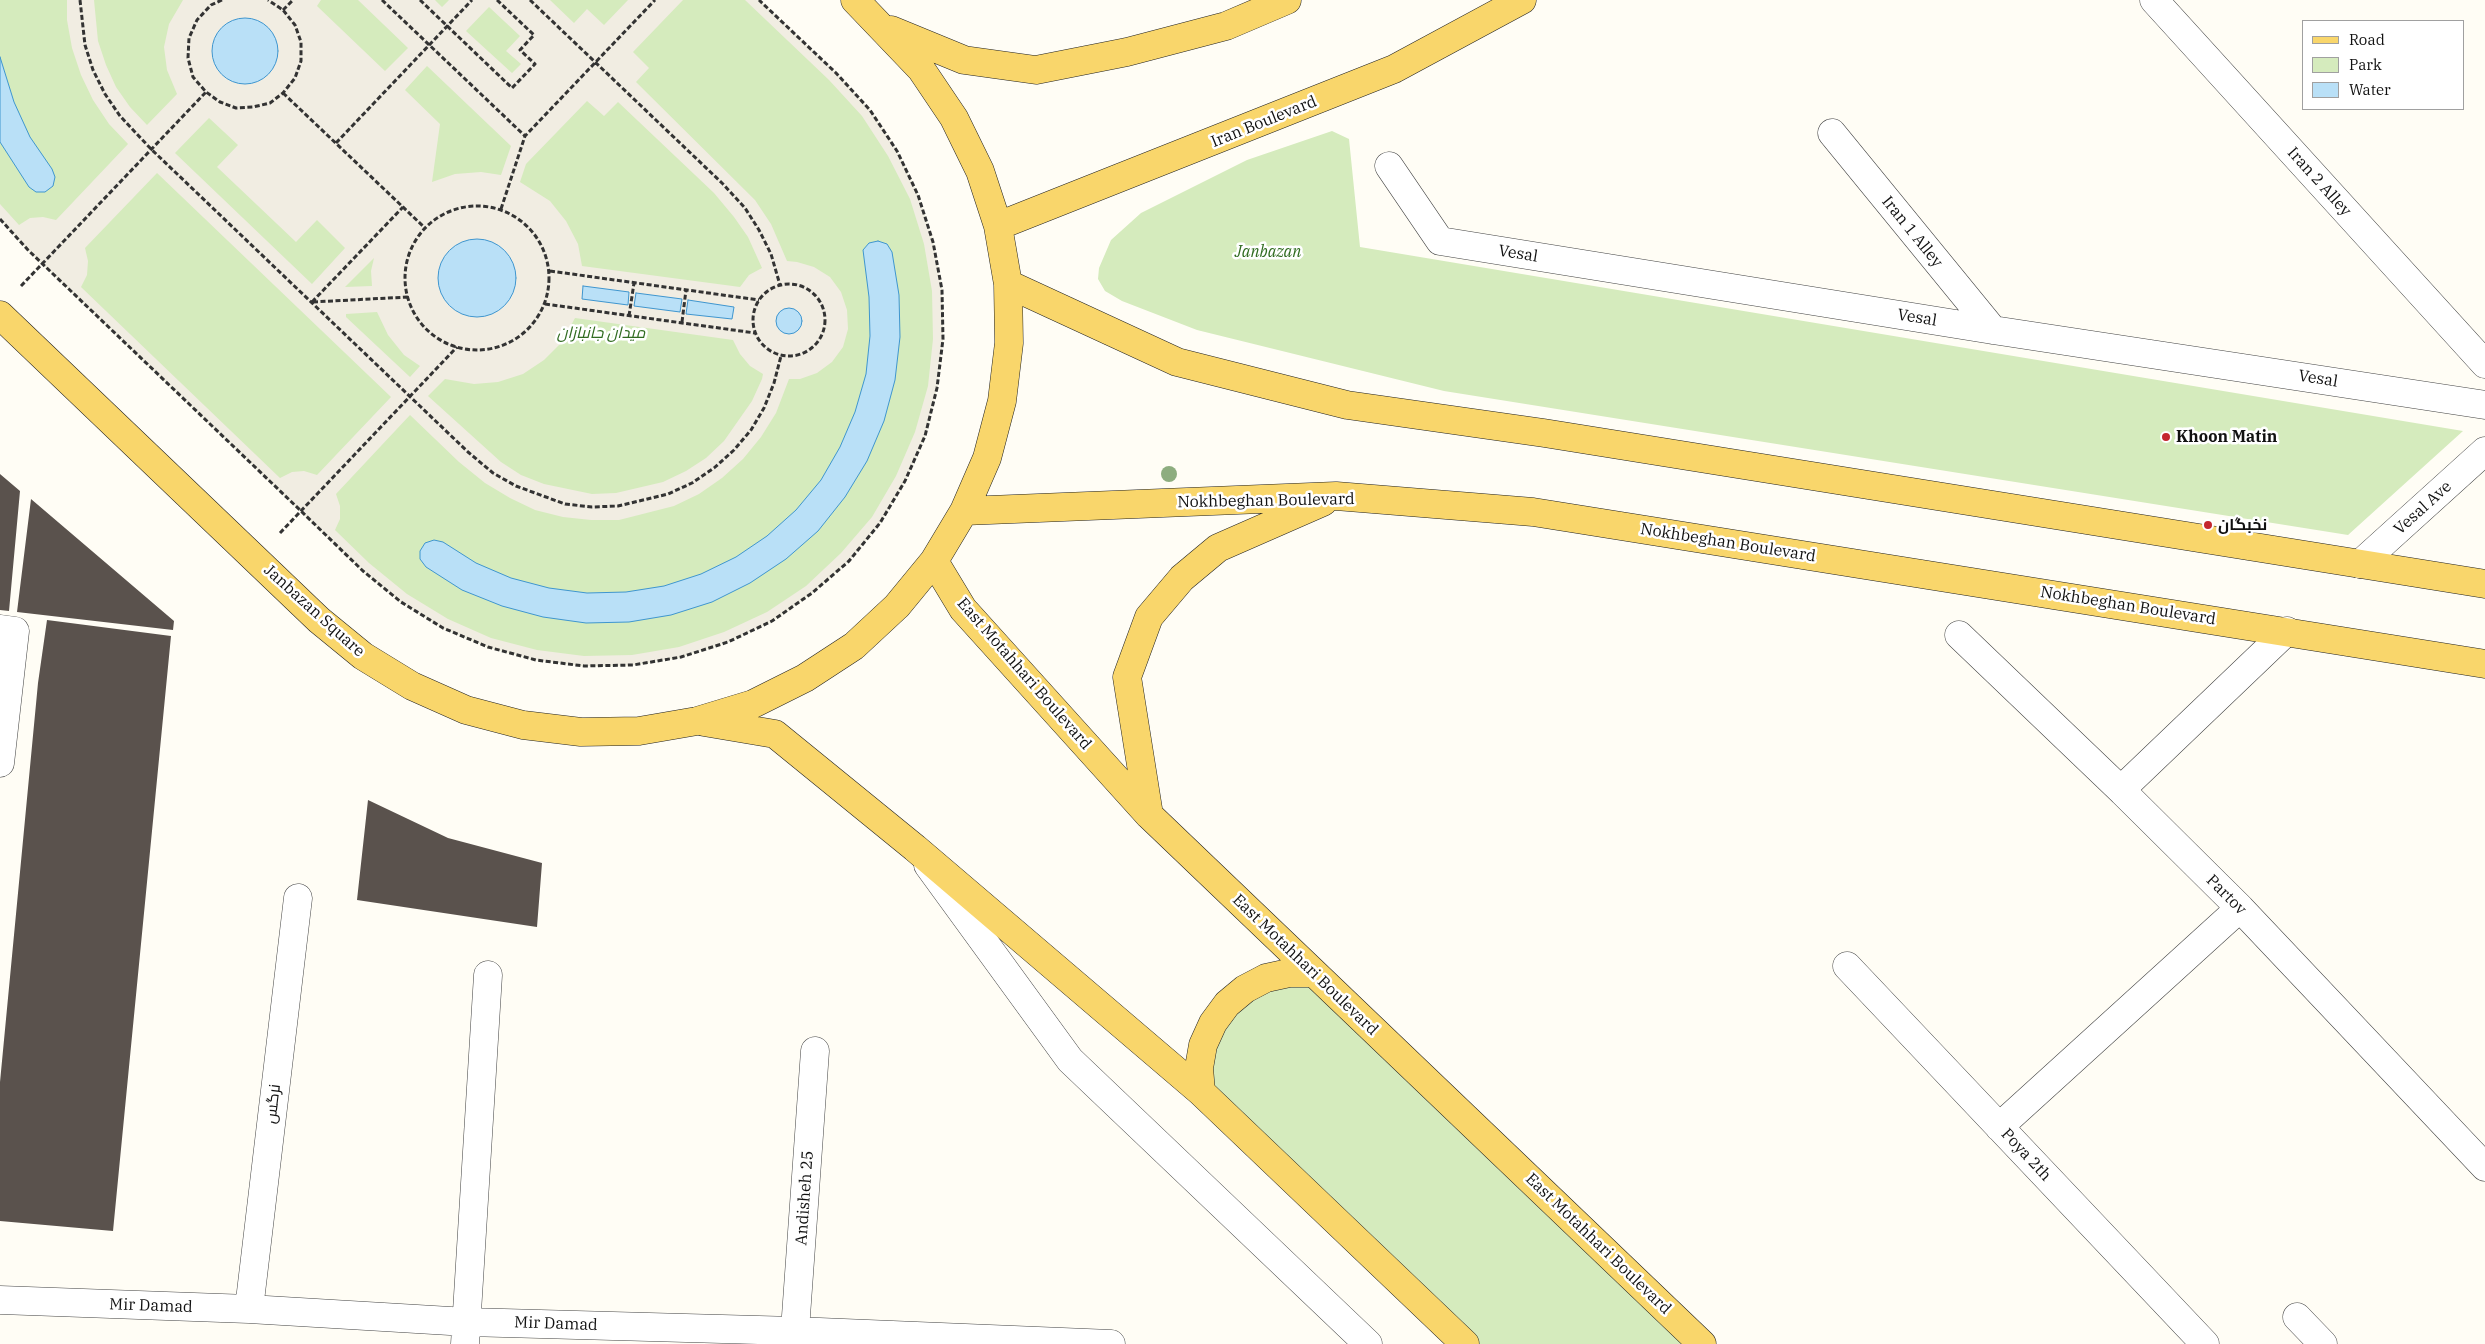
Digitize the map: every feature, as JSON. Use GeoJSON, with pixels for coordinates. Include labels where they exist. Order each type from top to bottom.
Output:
{"type":"FeatureCollection","features":[{"type":"Feature","properties":{"kind":"main road","name":"Janbazan Square"},"geometry":{"type":"LineString","coordinates":[[0,315],[319,620],[363,656],[412,686],[466,710],[523,725],[581,732],[639,731],[697,721],[753,704],[805,678],[854,646],[897,606],[934,561],[964,511],[987,458],[1002,401],[1009,343],[1008,284],[998,226],[980,171],[954,118],[921,69],[883,27],[855,0]]}},
{"type":"Feature","properties":{"kind":"main road"},"geometry":{"type":"LineString","coordinates":[[883,27],[964,60],[1036,70],[1127,52],[1226,26],[1287,0]]}},
{"type":"Feature","properties":{"kind":"main road","name":"Iran Boulevard"},"geometry":{"type":"LineString","coordinates":[[998,226],[1394,69],[1522,0]]}},
{"type":"Feature","properties":{"kind":"main road"},"geometry":{"type":"LineString","coordinates":[[1008,284],[1177,362],[1347,405],[1554,435],[2485,584]]}},
{"type":"Feature","properties":{"kind":"main road"},"geometry":{"type":"LineString","coordinates":[[1149,815],[1127,677],[1149,618],[1182,578],[1218,548],[1336,496]]}},
{"type":"Feature","properties":{"kind":"main road","name":"Nokhbeghan Boulevard"},"geometry":{"type":"LineString","coordinates":[[964,511],[1336,496],[1533,512],[2485,664]]}},
{"type":"Feature","properties":{"kind":"main road","name":"East Motahhari Boulevard"},"geometry":{"type":"LineString","coordinates":[[934,561],[962,609],[1149,815],[1702,1344]]}},
{"type":"Feature","properties":{"kind":"main road"},"geometry":{"type":"LineString","coordinates":[[697,721],[775,734],[915,848],[1201,1092],[1465,1344]]}},
{"type":"Feature","properties":{"kind":"main road"},"geometry":{"type":"LineString","coordinates":[[1201,1092],[1199,1068],[1203,1045],[1213,1023],[1227,1004],[1245,989],[1266,978],[1289,973],[1313,973]]}},
{"type":"Feature","properties":{"kind":"street","name":"Iran 2 Alley"},"geometry":{"type":"LineString","coordinates":[[2154,0],[2485,364]]}},
{"type":"Feature","properties":{"kind":"street","name":"Iran 1 Alley"},"geometry":{"type":"LineString","coordinates":[[1832,133],[1993,330]]}},
{"type":"Feature","properties":{"kind":"street","name":"Vesal"},"geometry":{"type":"LineString","coordinates":[[1390,166],[1440,241],[1993,330],[2485,405]]}},
{"type":"Feature","properties":{"kind":"street","name":"Vesal Ave"},"geometry":{"type":"LineString","coordinates":[[2360,564],[2485,451]]}},
{"type":"Feature","properties":{"kind":"street"},"geometry":{"type":"LineString","coordinates":[[0,763],[7,630]]}},
{"type":"Feature","properties":{"kind":"street"},"geometry":{"type":"LineString","coordinates":[[2123,792],[2128,783],[2286,631]]}},
{"type":"Feature","properties":{"kind":"street","name":"Partov"},"geometry":{"type":"LineString","coordinates":[[1959,635],[2123,792],[2240,908],[2485,1167]]}},
{"type":"Feature","properties":{"kind":"street"},"geometry":{"type":"LineString","coordinates":[[915,848],[1070,1060],[1368,1344]]}},
{"type":"Feature","properties":{"kind":"street","name":"نرگس"},"geometry":{"type":"LineString","coordinates":[[249,1310],[298,898]]}},
{"type":"Feature","properties":{"kind":"street"},"geometry":{"type":"LineString","coordinates":[[1999,1127],[2240,908]]}},
{"type":"Feature","properties":{"kind":"street","name":"Poya 2th"},"geometry":{"type":"LineString","coordinates":[[1847,966],[2205,1344]]}},
{"type":"Feature","properties":{"kind":"street"},"geometry":{"type":"LineString","coordinates":[[466,1333],[488,975]]}},
{"type":"Feature","properties":{"kind":"street","name":"Andisheh 25"},"geometry":{"type":"LineString","coordinates":[[795,1338],[816,1051]]}},
{"type":"Feature","properties":{"kind":"street","name":"Mir Damad"},"geometry":{"type":"LineString","coordinates":[[0,1300],[249,1310],[466,1333],[1111,1344]]}},
{"type":"Feature","properties":{"kind":"street"},"geometry":{"type":"LineString","coordinates":[[2297,1317],[2323,1344]]}},
{"type":"Feature","properties":{"kind":"path"},"geometry":{"type":"LineString","coordinates":[[80,0],[85,45],[93,70],[105,94],[120,116],[151,149],[468,452],[493,473],[516,486],[540,497],[565,504],[618,506],[668,494],[714,468],[734,450],[764,408],[774,384],[781,356]]}},
{"type":"Feature","properties":{"kind":"path"},"geometry":{"type":"LineString","coordinates":[[222,0],[211,5],[198,20],[190,38],[188,58],[194,77],[206,92],[220,102],[236,108],[270,103],[283,93],[294,78],[301,61],[301,42],[295,25],[283,10],[268,0]]}},
{"type":"Feature","properties":{"kind":"path"},"geometry":{"type":"LineString","coordinates":[[283,10],[293,0]]}},
{"type":"Feature","properties":{"kind":"path"},"geometry":{"type":"LineString","coordinates":[[382,0],[525,136]]}},
{"type":"Feature","properties":{"kind":"path"},"geometry":{"type":"LineString","coordinates":[[420,0],[512,88],[535,64],[520,50],[534,36],[497,0]]}},
{"type":"Feature","properties":{"kind":"path"},"geometry":{"type":"LineString","coordinates":[[336,143],[472,0]]}},
{"type":"Feature","properties":{"kind":"path"},"geometry":{"type":"LineString","coordinates":[[530,0],[723,184],[745,208],[771,254],[780,285]]}},
{"type":"Feature","properties":{"kind":"path"},"geometry":{"type":"LineString","coordinates":[[501,209],[525,136],[655,0]]}},
{"type":"Feature","properties":{"kind":"path"},"geometry":{"type":"LineString","coordinates":[[0,219],[42,264],[301,512],[363,571],[401,602],[443,628],[488,647],[536,660],[584,666],[633,665],[682,657],[728,642],[772,621],[812,593],[849,561],[880,522],[906,481],[925,436],[940,369],[943,339],[942,290],[933,242],[918,195],[897,151],[870,110],[759,0]]}},
{"type":"Feature","properties":{"kind":"path"},"geometry":{"type":"LineString","coordinates":[[18,289],[206,92]]}},
{"type":"Feature","properties":{"kind":"path"},"geometry":{"type":"LineString","coordinates":[[283,93],[425,228]]}},
{"type":"Feature","properties":{"kind":"path"},"geometry":{"type":"LineString","coordinates":[[480,205],[501,209],[519,218],[534,233],[545,251],[550,271],[549,288],[545,304],[534,323],[519,337],[500,347],[478,350],[457,347],[440,340],[426,329],[415,314],[408,297],[405,279],[407,260],[413,242],[425,228],[441,215],[460,207],[480,205]]}},
{"type":"Feature","properties":{"kind":"path"},"geometry":{"type":"LineString","coordinates":[[312,302],[403,207]]}},
{"type":"Feature","properties":{"kind":"path"},"geometry":{"type":"LineString","coordinates":[[550,271],[759,300]]}},
{"type":"Feature","properties":{"kind":"path"},"geometry":{"type":"LineString","coordinates":[[629,316],[634,283]]}},
{"type":"Feature","properties":{"kind":"path"},"geometry":{"type":"LineString","coordinates":[[792,284],[806,288],[816,296],[822,307],[825,320],[823,332],[811,348],[794,356],[781,356],[770,351],[761,343],[755,333],[754,310],[759,300],[768,290],[780,285],[792,284]]}},
{"type":"Feature","properties":{"kind":"path"},"geometry":{"type":"LineString","coordinates":[[682,322],[686,290]]}},
{"type":"Feature","properties":{"kind":"path"},"geometry":{"type":"LineString","coordinates":[[312,302],[408,297]]}},
{"type":"Feature","properties":{"kind":"path"},"geometry":{"type":"LineString","coordinates":[[545,304],[755,333]]}},
{"type":"Feature","properties":{"kind":"path"},"geometry":{"type":"LineString","coordinates":[[255,558],[457,347]]}},
{"type":"Feature","properties":{"kind":"green space","name":"میدان جانبازان"},"geometry":{"type":"Polygon","coordinates":[[[0,0],[759,0],[836,73],[870,110],[897,151],[918,195],[933,242],[942,290],[943,339],[937,388],[925,436],[905,481],[880,523],[849,561],[812,593],[772,621],[728,642],[681,657],[633,665],[584,666],[536,660],[488,647],[443,628],[401,602],[363,571],[28,250],[0,219],[0,0]]]}},
{"type":"Feature","properties":{"kind":"green space","name":"Janbazan"},"geometry":{"type":"Polygon","coordinates":[[[1332,131],[1349,139],[1360,247],[2463,431],[2348,535],[1444,391],[1197,330],[1122,301],[1105,291],[1098,279],[1099,268],[1111,240],[1141,213],[1247,160],[1332,131]]]}},
{"type":"Feature","properties":{"kind":"green space"},"geometry":{"type":"Polygon","coordinates":[[[1313,973],[1702,1344],[1465,1344],[1201,1092],[1227,1004],[1313,973]]]}},
{"type":"Feature","properties":{"kind":"shaded area"},"geometry":{"type":"Polygon","coordinates":[[[67,0],[94,0],[98,41],[106,65],[116,87],[130,107],[147,125],[177,94],[167,70],[164,47],[169,24],[183,0],[321,0],[317,6],[385,71],[408,48],[358,0],[435,0],[442,7],[449,0],[550,0],[574,23],[587,9],[604,25],[628,0],[683,0],[633,52],[649,68],[636,82],[755,200],[771,224],[787,261],[814,267],[830,277],[841,292],[847,310],[848,329],[843,347],[832,362],[817,373],[800,379],[789,379],[776,413],[761,437],[743,459],[722,478],[699,494],[674,506],[619,520],[563,517],[535,510],[485,483],[459,462],[410,415],[336,494],[340,506],[340,519],[335,530],[369,563],[407,594],[448,619],[491,638],[537,650],[584,656],[632,655],[679,647],[724,632],[767,612],[806,586],[841,553],[872,517],[896,476],[915,432],[928,386],[933,339],[932,291],[924,244],[910,199],[888,156],[862,116],[829,80],[745,0],[759,0],[836,73],[870,110],[897,151],[918,195],[933,242],[942,290],[943,339],[937,388],[925,436],[905,481],[880,523],[849,561],[812,593],[772,621],[728,642],[681,657],[633,665],[584,666],[536,660],[488,647],[443,628],[401,602],[363,571],[28,250],[0,219],[0,204],[19,225],[30,218],[43,217],[56,220],[128,144],[109,124],[93,100],[81,75],[72,48],[67,20],[67,0]],[[489,7],[466,31],[512,73],[521,64],[506,51],[520,36],[489,7]],[[427,66],[405,90],[440,124],[432,182],[455,174],[481,172],[501,175],[511,146],[427,66]],[[587,101],[526,164],[520,182],[550,201],[566,221],[578,244],[582,266],[740,287],[749,275],[762,268],[748,237],[714,193],[618,102],[604,116],[587,101]],[[209,118],[175,153],[312,284],[345,248],[317,220],[296,242],[217,167],[238,145],[209,118]],[[157,173],[85,248],[88,261],[87,275],[81,287],[280,478],[292,472],[304,471],[317,475],[391,397],[157,173]],[[374,258],[345,287],[372,286],[371,271],[374,258]],[[377,312],[346,314],[346,317],[410,377],[420,366],[404,355],[388,335],[377,312]],[[575,318],[562,342],[544,360],[523,374],[498,382],[474,384],[445,379],[428,396],[501,462],[521,475],[544,484],[592,494],[616,493],[663,482],[686,471],[706,458],[724,441],[752,401],[763,374],[750,366],[740,354],[733,340],[575,318]]]}},
{"type":"Feature","properties":{"kind":"water"},"geometry":{"type":"Polygon","coordinates":[[[245,18],[257,21],[268,28],[275,39],[278,51],[275,63],[268,74],[257,81],[245,84],[233,81],[222,74],[215,63],[212,51],[215,39],[222,28],[233,21],[245,18]]]}},
{"type":"Feature","properties":{"kind":"water"},"geometry":{"type":"Polygon","coordinates":[[[0,57],[14,102],[30,137],[52,169],[55,177],[53,186],[45,192],[36,192],[29,187],[0,142],[0,57]]]}},
{"type":"Feature","properties":{"kind":"water"},"geometry":{"type":"Polygon","coordinates":[[[477,239],[492,242],[505,250],[513,263],[516,278],[513,293],[505,306],[492,314],[477,317],[462,314],[449,306],[441,293],[438,278],[441,263],[449,250],[462,242],[477,239]]]}},
{"type":"Feature","properties":{"kind":"water"},"geometry":{"type":"Polygon","coordinates":[[[878,241],[887,244],[892,252],[899,295],[900,337],[895,380],[884,421],[867,461],[845,497],[818,531],[786,559],[750,583],[712,602],[671,615],[629,622],[586,623],[543,617],[502,606],[462,590],[426,567],[420,559],[420,551],[425,543],[434,540],[443,542],[476,563],[511,578],[549,588],[587,593],[626,592],[664,586],[701,574],[736,557],[767,536],[796,510],[821,480],[840,447],[855,412],[866,374],[870,336],[869,297],[863,250],[869,243],[878,241]]]}},
{"type":"Feature","properties":{"kind":"water"},"geometry":{"type":"Polygon","coordinates":[[[583,286],[629,292],[628,305],[582,299],[583,286]]]}},
{"type":"Feature","properties":{"kind":"water"},"geometry":{"type":"Polygon","coordinates":[[[636,293],[682,299],[680,312],[634,306],[636,293]]]}},
{"type":"Feature","properties":{"kind":"water"},"geometry":{"type":"Polygon","coordinates":[[[688,300],[734,307],[732,319],[686,314],[688,300]]]}},
{"type":"Feature","properties":{"kind":"water"},"geometry":{"type":"Polygon","coordinates":[[[789,308],[798,312],[802,321],[798,330],[789,334],[780,330],[776,321],[780,312],[789,308]]]}},
{"type":"Feature","properties":{"kind":"building"},"geometry":{"type":"Polygon","coordinates":[[[0,474],[20,491],[9,611],[0,610],[0,474]]]}},
{"type":"Feature","properties":{"kind":"building"},"geometry":{"type":"Polygon","coordinates":[[[31,499],[174,621],[173,630],[17,612],[31,499]]]}},
{"type":"Feature","properties":{"kind":"building"},"geometry":{"type":"Polygon","coordinates":[[[47,620],[171,636],[113,1231],[0,1221],[0,1082],[38,683],[47,620]]]}},
{"type":"Feature","properties":{"kind":"building"},"geometry":{"type":"Polygon","coordinates":[[[368,800],[448,838],[542,863],[537,927],[357,900],[368,800]]]}},
{"type":"Feature","properties":{"kind":"place","name":"Khoon Matin"},"geometry":{"type":"Point","coordinates":[2166,437]}},
{"type":"Feature","properties":{"kind":"place","name":"نخبگان"},"geometry":{"type":"Point","coordinates":[2208,525]}}]}
